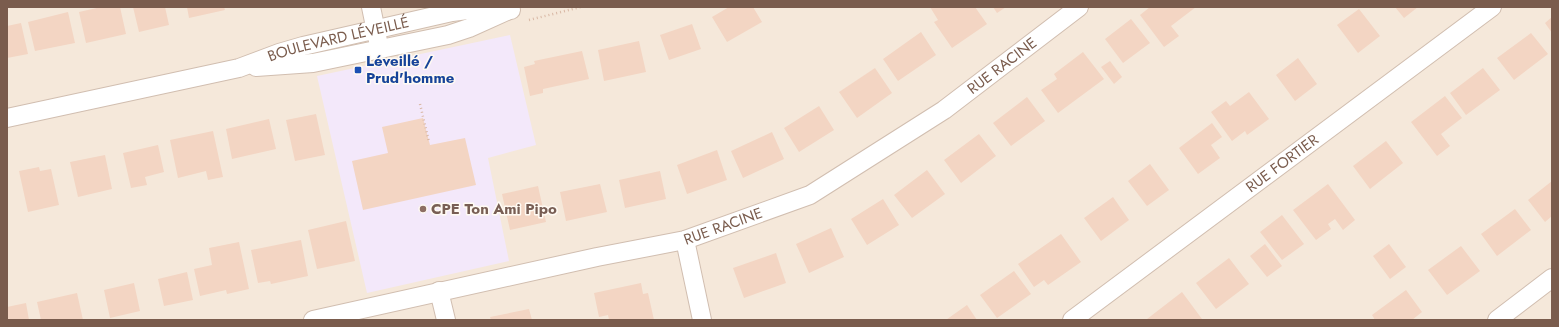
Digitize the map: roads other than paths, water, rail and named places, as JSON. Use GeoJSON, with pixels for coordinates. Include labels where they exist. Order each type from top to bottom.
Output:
{"type":"FeatureCollection","features":[{"type":"Feature","properties":{"kind":"street"},"geometry":{"type":"LineString","coordinates":[[371,7],[380,49]]}},
{"type":"Feature","properties":{"kind":"street","name":"RUE RACINE"},"geometry":{"type":"LineString","coordinates":[[313,320],[597,257],[685,240],[810,195],[944,110],[1079,7]]}},
{"type":"Feature","properties":{"kind":"street","name":"RUE FORTIER"},"geometry":{"type":"LineString","coordinates":[[1072,320],[1492,7]]}},
{"type":"Feature","properties":{"kind":"street","name":"BOULEVARD LÉVEILLÉ"},"geometry":{"type":"LineString","coordinates":[[7,118],[240,68],[292,49],[376,29],[469,9],[516,8]]}},
{"type":"Feature","properties":{"kind":"street","name":"BOULEVARD LÉVEILLÉ"},"geometry":{"type":"LineString","coordinates":[[240,68],[313,63],[380,49],[458,32],[516,8]]}},
{"type":"Feature","properties":{"kind":"street"},"geometry":{"type":"LineString","coordinates":[[685,240],[702,320]]}},
{"type":"Feature","properties":{"kind":"street"},"geometry":{"type":"LineString","coordinates":[[1497,320],[1552,278]]}},
{"type":"Feature","properties":{"kind":"street"},"geometry":{"type":"LineString","coordinates":[[439,291],[446,320]]}},
{"type":"Feature","properties":{"kind":"place","name":"Léveillé / Prud'homme"},"geometry":{"type":"Point","coordinates":[358,70]}},
{"type":"Feature","properties":{"kind":"place","name":"CPE Ton Ami Pipo"},"geometry":{"type":"Point","coordinates":[423,209]}}]}
